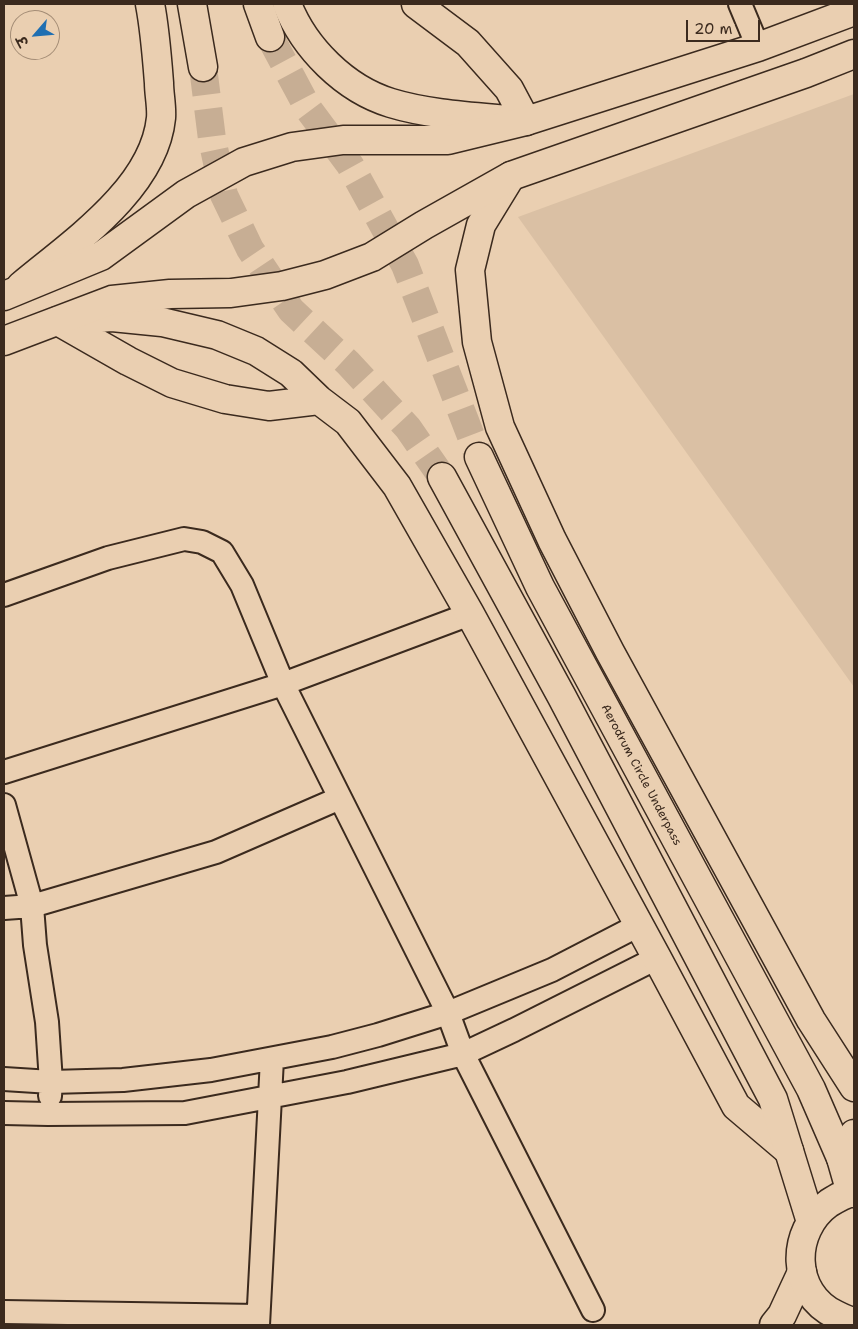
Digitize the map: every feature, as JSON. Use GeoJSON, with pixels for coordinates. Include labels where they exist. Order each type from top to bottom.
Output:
{"type":"FeatureCollection","features":[{"type":"Feature","properties":{"kind":"main road"},"geometry":{"type":"LineString","coordinates":[[9,294],[107,213],[126,193],[147,161],[156,141],[161,117],[155,34],[150,4]]}},
{"type":"Feature","properties":{"kind":"main road"},"geometry":{"type":"LineString","coordinates":[[192,4],[203,67]]}},
{"type":"Feature","properties":{"kind":"main road"},"geometry":{"type":"LineString","coordinates":[[258,4],[270,37]]}},
{"type":"Feature","properties":{"kind":"main road"},"geometry":{"type":"LineString","coordinates":[[287,4],[310,45],[333,69],[361,89],[391,103],[444,114],[526,121]]}},
{"type":"Feature","properties":{"kind":"main road"},"geometry":{"type":"LineString","coordinates":[[416,4],[468,43],[509,89],[526,121]]}},
{"type":"Feature","properties":{"kind":"main road"},"geometry":{"type":"LineString","coordinates":[[9,294],[101,256],[186,194],[244,162],[292,147],[344,140],[448,140],[526,121],[758,47],[854,11]]}},
{"type":"Feature","properties":{"kind":"main road"},"geometry":{"type":"LineString","coordinates":[[4,341],[112,300],[170,294],[231,293],[282,286],[325,275],[372,257],[511,176],[854,54]]}},
{"type":"Feature","properties":{"kind":"main road"},"geometry":{"type":"LineString","coordinates":[[511,176],[481,225],[470,270],[477,342],[500,428],[552,540],[610,652],[811,1020],[854,1087]]}},
{"type":"Feature","properties":{"kind":"main road"},"geometry":{"type":"LineString","coordinates":[[58,321],[112,317],[162,322],[217,335],[256,352],[291,373],[319,400],[348,422],[397,486],[470,614],[736,1106],[789,1151]]}},
{"type":"Feature","properties":{"kind":"main road"},"geometry":{"type":"LineString","coordinates":[[58,321],[128,361],[172,382],[224,399],[269,406],[319,400]]}},
{"type":"Feature","properties":{"kind":"main road","name":"Aerodrum Circle Underpass"},"geometry":{"type":"LineString","coordinates":[[479,457],[540,587],[811,1089],[841,1158],[852,1193]]}},
{"type":"Feature","properties":{"kind":"main road"},"geometry":{"type":"LineString","coordinates":[[442,477],[562,697],[772,1099],[810,1222]]}},
{"type":"Feature","properties":{"kind":"main road"},"geometry":{"type":"LineString","coordinates":[[841,1158],[854,1134]]}},
{"type":"Feature","properties":{"kind":"main road"},"geometry":{"type":"LineString","coordinates":[[851,1323],[826,1310],[810,1293],[802,1272],[800,1252],[805,1230],[818,1211],[836,1198],[852,1193]]}},
{"type":"Feature","properties":{"kind":"main road"},"geometry":{"type":"LineString","coordinates":[[774,1325],[782,1315],[802,1272]]}},
{"type":"Feature","properties":{"kind":"street"},"geometry":{"type":"LineString","coordinates":[[740,4],[758,47]]}},
{"type":"Feature","properties":{"kind":"street"},"geometry":{"type":"LineString","coordinates":[[4,595],[108,558],[184,539],[202,542],[222,552],[242,585],[283,684],[448,1013],[463,1054],[593,1310]]}},
{"type":"Feature","properties":{"kind":"street"},"geometry":{"type":"LineString","coordinates":[[4,772],[283,684],[470,614]]}},
{"type":"Feature","properties":{"kind":"street"},"geometry":{"type":"LineString","coordinates":[[4,908],[32,906],[216,852],[340,798]]}},
{"type":"Feature","properties":{"kind":"street"},"geometry":{"type":"LineString","coordinates":[[4,805],[32,906],[51,1082],[48,1114]]}},
{"type":"Feature","properties":{"kind":"street"},"geometry":{"type":"LineString","coordinates":[[4,1079],[51,1082],[142,1078],[211,1070],[332,1047],[448,1013],[552,970],[638,925]]}},
{"type":"Feature","properties":{"kind":"street"},"geometry":{"type":"LineString","coordinates":[[4,1113],[185,1113],[348,1082],[463,1054],[657,958]]}},
{"type":"Feature","properties":{"kind":"street"},"geometry":{"type":"LineString","coordinates":[[4,1312],[258,1321],[272,1059]]}},
{"type":"Feature","properties":{"kind":"shaded area"},"geometry":{"type":"Polygon","coordinates":[[[854,94],[854,687],[518,217],[854,94]]]}},
{"type":"Feature","properties":{"kind":"tunnel"},"geometry":{"type":"LineString","coordinates":[[270,37],[309,110],[350,165],[405,265],[479,457]]}},
{"type":"Feature","properties":{"kind":"tunnel"},"geometry":{"type":"LineString","coordinates":[[203,67],[212,139],[224,195],[250,249],[291,310],[348,363],[408,428],[442,477]]}}]}
